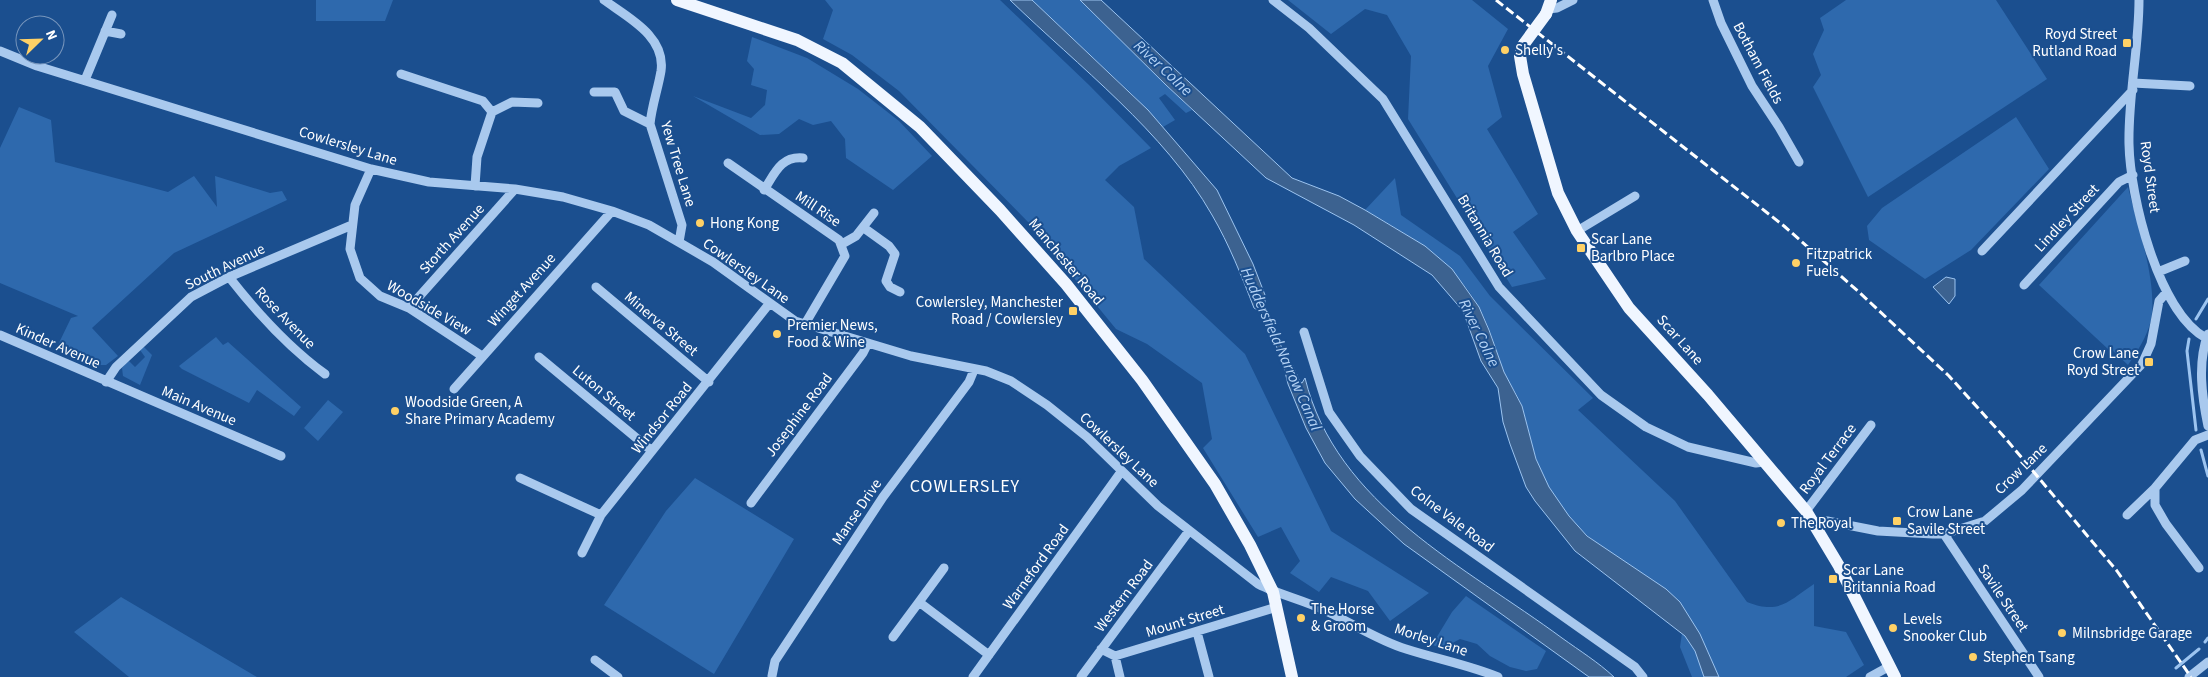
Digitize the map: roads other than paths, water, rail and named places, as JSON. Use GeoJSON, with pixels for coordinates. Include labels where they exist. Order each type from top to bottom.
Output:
{"type":"FeatureCollection","features":[{"type":"Feature","properties":{"kind":"main road","name":"Manchester Road"},"geometry":{"type":"LineString","coordinates":[[676,0],[749,23],[823,52],[878,90],[920,127],[996,205],[1066,284],[1142,380],[1215,484],[1250,545],[1273,592],[1292,677]]}},
{"type":"Feature","properties":{"kind":"main road","name":"Scar Lane"},"geometry":{"type":"LineString","coordinates":[[1548,8],[1524,44],[1520,56],[1520,64],[1558,193],[1578,231],[1629,308],[1708,395],[1810,516],[1839,566],[1892,671]]}},
{"type":"Feature","properties":{"kind":"street","name":"Yew Tree Lane"},"geometry":{"type":"LineString","coordinates":[[604,0],[647,32],[658,48],[662,69],[650,124],[682,225],[679,242]]}},
{"type":"Feature","properties":{"kind":"street","name":"Britannia Road"},"geometry":{"type":"LineString","coordinates":[[1273,0],[1309,28],[1383,99],[1499,287],[1601,396],[1646,427],[1688,447],[1756,463],[1764,462]]}},
{"type":"Feature","properties":{"kind":"street"},"geometry":{"type":"LineString","coordinates":[[1548,8],[1557,8],[1573,0]]}},
{"type":"Feature","properties":{"kind":"street","name":"Botham Fields"},"geometry":{"type":"LineString","coordinates":[[1714,0],[1721,23],[1752,86],[1799,162]]}},
{"type":"Feature","properties":{"kind":"street","name":"Royd Street"},"geometry":{"type":"LineString","coordinates":[[2139,0],[2129,144],[2140,214],[2166,293],[2194,332],[2207,336]]}},
{"type":"Feature","properties":{"kind":"street"},"geometry":{"type":"LineString","coordinates":[[85,80],[112,15]]}},
{"type":"Feature","properties":{"kind":"street"},"geometry":{"type":"LineString","coordinates":[[105,30],[121,34]]}},
{"type":"Feature","properties":{"kind":"street","name":"Cowlersley Lane"},"geometry":{"type":"LineString","coordinates":[[0,51],[36,66],[371,169],[429,182],[515,189],[563,197],[612,211],[649,225],[713,262],[769,304],[795,320],[912,356],[986,371],[1011,381],[1047,404],[1087,437],[1121,472],[1189,531],[1258,584],[1273,592]]}},
{"type":"Feature","properties":{"kind":"street"},"geometry":{"type":"LineString","coordinates":[[401,74],[483,101],[492,112]]}},
{"type":"Feature","properties":{"kind":"street"},"geometry":{"type":"LineString","coordinates":[[1982,251],[2133,86],[2190,86]]}},
{"type":"Feature","properties":{"kind":"street"},"geometry":{"type":"LineString","coordinates":[[594,92],[615,92],[624,110],[650,124]]}},
{"type":"Feature","properties":{"kind":"street"},"geometry":{"type":"LineString","coordinates":[[475,186],[477,157],[492,112],[512,102],[538,103]]}},
{"type":"Feature","properties":{"kind":"street"},"geometry":{"type":"LineString","coordinates":[[764,190],[781,164],[794,157],[804,158]]}},
{"type":"Feature","properties":{"kind":"street","name":"Mill Rise"},"geometry":{"type":"LineString","coordinates":[[728,163],[764,190],[840,240],[842,244],[845,256],[805,324]]}},
{"type":"Feature","properties":{"kind":"street","name":"Woodside View"},"geometry":{"type":"LineString","coordinates":[[371,169],[355,205],[352,224],[350,249],[360,278],[380,296],[409,308],[482,356]]}},
{"type":"Feature","properties":{"kind":"street","name":"Lindley Street"},"geometry":{"type":"LineString","coordinates":[[2024,285],[2118,182],[2133,175]]}},
{"type":"Feature","properties":{"kind":"street","name":"Storth Avenue"},"geometry":{"type":"LineString","coordinates":[[409,308],[515,189]]}},
{"type":"Feature","properties":{"kind":"street"},"geometry":{"type":"LineString","coordinates":[[1578,231],[1635,196]]}},
{"type":"Feature","properties":{"kind":"street","name":"Winget Avenue"},"geometry":{"type":"LineString","coordinates":[[454,389],[612,211]]}},
{"type":"Feature","properties":{"kind":"street"},"geometry":{"type":"LineString","coordinates":[[842,244],[856,236],[874,213]]}},
{"type":"Feature","properties":{"kind":"street","name":"South Avenue"},"geometry":{"type":"LineString","coordinates":[[106,382],[116,367],[190,297],[229,277],[352,224]]}},
{"type":"Feature","properties":{"kind":"street"},"geometry":{"type":"LineString","coordinates":[[864,228],[889,246],[895,254],[886,281],[890,287],[900,292]]}},
{"type":"Feature","properties":{"kind":"street"},"geometry":{"type":"LineString","coordinates":[[2158,272],[2185,261]]}},
{"type":"Feature","properties":{"kind":"street","name":"Rose Avenue"},"geometry":{"type":"LineString","coordinates":[[229,277],[255,311],[292,348],[325,374]]}},
{"type":"Feature","properties":{"kind":"street","name":"Minerva Street"},"geometry":{"type":"LineString","coordinates":[[596,287],[709,382]]}},
{"type":"Feature","properties":{"kind":"street","name":"Crow Lane"},"geometry":{"type":"LineString","coordinates":[[1810,516],[1878,531],[1944,534],[1985,521],[2015,496],[2142,364],[2152,344],[2159,301],[2166,293]]}},
{"type":"Feature","properties":{"kind":"street","name":"Windsor Road"},"geometry":{"type":"LineString","coordinates":[[582,553],[601,515],[709,382],[769,304]]}},
{"type":"Feature","properties":{"kind":"street","name":"Colne Vale Road"},"geometry":{"type":"LineString","coordinates":[[1304,332],[1329,412],[1360,456],[1411,509],[1635,667],[1644,677]]}},
{"type":"Feature","properties":{"kind":"street","name":"Kinder Avenue"},"geometry":{"type":"LineString","coordinates":[[0,335],[106,382]]}},
{"type":"Feature","properties":{"kind":"street"},"geometry":{"type":"LineString","coordinates":[[2207,336],[2202,371],[2203,403],[2208,426]]}},
{"type":"Feature","properties":{"kind":"street","name":"Josephine Road"},"geometry":{"type":"LineString","coordinates":[[751,503],[863,353],[868,343]]}},
{"type":"Feature","properties":{"kind":"street","name":"Luton Street"},"geometry":{"type":"LineString","coordinates":[[539,357],[652,451]]}},
{"type":"Feature","properties":{"kind":"street","name":"Manse Drive"},"geometry":{"type":"LineString","coordinates":[[772,677],[775,661],[872,513],[969,382],[974,370]]}},
{"type":"Feature","properties":{"kind":"street","name":"Main Avenue"},"geometry":{"type":"LineString","coordinates":[[106,382],[281,456]]}},
{"type":"Feature","properties":{"kind":"street","name":"Royal Terrace"},"geometry":{"type":"LineString","coordinates":[[1810,516],[1871,425]]}},
{"type":"Feature","properties":{"kind":"street"},"geometry":{"type":"LineString","coordinates":[[2127,516],[2155,488],[2195,440],[2208,435]]}},
{"type":"Feature","properties":{"kind":"street","name":"Warneford Road"},"geometry":{"type":"LineString","coordinates":[[973,677],[1121,472]]}},
{"type":"Feature","properties":{"kind":"street"},"geometry":{"type":"LineString","coordinates":[[520,478],[601,515]]}},
{"type":"Feature","properties":{"kind":"street"},"geometry":{"type":"LineString","coordinates":[[2155,488],[2155,505],[2166,524],[2199,568]]}},
{"type":"Feature","properties":{"kind":"street","name":"Western Road"},"geometry":{"type":"LineString","coordinates":[[1081,677],[1189,531]]}},
{"type":"Feature","properties":{"kind":"street","name":"Savile Street"},"geometry":{"type":"LineString","coordinates":[[1944,534],[2039,677]]}},
{"type":"Feature","properties":{"kind":"street"},"geometry":{"type":"LineString","coordinates":[[893,637],[944,568]]}},
{"type":"Feature","properties":{"kind":"street","name":"Morley Lane"},"geometry":{"type":"LineString","coordinates":[[1273,592],[1285,594],[1325,610],[1404,649],[1479,674],[1498,677]]}},
{"type":"Feature","properties":{"kind":"street"},"geometry":{"type":"LineString","coordinates":[[919,602],[989,655]]}},
{"type":"Feature","properties":{"kind":"street","name":"Mount Street"},"geometry":{"type":"LineString","coordinates":[[1115,656],[1276,607]]}},
{"type":"Feature","properties":{"kind":"street"},"geometry":{"type":"LineString","coordinates":[[1197,632],[1209,677]]}},
{"type":"Feature","properties":{"kind":"street"},"geometry":{"type":"LineString","coordinates":[[1101,649],[1115,656],[1120,677]]}},
{"type":"Feature","properties":{"kind":"street"},"geometry":{"type":"LineString","coordinates":[[594,660],[606,674],[618,677]]}},
{"type":"Feature","properties":{"kind":"street"},"geometry":{"type":"LineString","coordinates":[[2189,677],[2208,662]]}},
{"type":"Feature","properties":{"kind":"street"},"geometry":{"type":"LineString","coordinates":[[1870,677],[1892,671]]}},
{"type":"Feature","properties":{"kind":"water","name":"Huddersfield Narrow Canal"},"geometry":{"type":"Polygon","coordinates":[[[1010,0],[1032,0],[1148,110],[1217,190],[1253,264],[1265,295],[1265,310],[1286,357],[1293,366],[1300,382],[1302,383],[1305,378],[1321,423],[1345,462],[1375,497],[1409,529],[1447,558],[1602,666],[1614,677],[1589,677],[1404,544],[1355,499],[1325,463],[1306,428],[1288,384],[1282,360],[1262,312],[1254,308],[1224,237],[1193,185],[1170,156],[1119,101],[1010,0]]]}},
{"type":"Feature","properties":{"kind":"water","name":"River Colne"},"geometry":{"type":"Polygon","coordinates":[[[1080,0],[1101,0],[1292,178],[1339,196],[1365,210],[1425,246],[1452,269],[1479,307],[1504,372],[1522,406],[1536,459],[1549,487],[1569,516],[1587,536],[1666,589],[1680,602],[1700,634],[1719,677],[1704,677],[1695,651],[1685,636],[1575,551],[1535,501],[1526,487],[1510,444],[1503,422],[1498,388],[1481,361],[1463,311],[1432,275],[1354,225],[1266,178],[1166,85],[1080,0]]]}},
{"type":"Feature","properties":{"kind":"water"},"geometry":{"type":"Polygon","coordinates":[[[1946,277],[1955,279],[1955,296],[1949,304],[1933,287],[1946,277]]]}},
{"type":"Feature","properties":{"kind":"waterway"},"geometry":{"type":"LineString","coordinates":[[2196,319],[2208,299]]}},
{"type":"Feature","properties":{"kind":"waterway"},"geometry":{"type":"LineString","coordinates":[[2189,339],[2187,351],[2196,430]]}},
{"type":"Feature","properties":{"kind":"waterway"},"geometry":{"type":"LineString","coordinates":[[2201,450],[2208,476]]}},
{"type":"Feature","properties":{"kind":"waterway"},"geometry":{"type":"LineString","coordinates":[[2205,642],[2208,638]]}},
{"type":"Feature","properties":{"kind":"waterway"},"geometry":{"type":"LineString","coordinates":[[2176,668],[2199,649]]}},
{"type":"Feature","properties":{"kind":"railway"},"geometry":{"type":"LineString","coordinates":[[1496,0],[1784,226],[1860,293],[1949,376],[2006,439],[2117,571],[2191,677]]}},
{"type":"Feature","properties":{"kind":"place","name":"Royd Street Rutland Road"},"geometry":{"type":"Point","coordinates":[2127,43]}},
{"type":"Feature","properties":{"kind":"place","name":"Shelly's"},"geometry":{"type":"Point","coordinates":[1505,50]}},
{"type":"Feature","properties":{"kind":"place","name":"Hong Kong"},"geometry":{"type":"Point","coordinates":[700,223]}},
{"type":"Feature","properties":{"kind":"place","name":"Scar Lane Barlbro Place"},"geometry":{"type":"Point","coordinates":[1581,248]}},
{"type":"Feature","properties":{"kind":"place","name":"Fitzpatrick Fuels"},"geometry":{"type":"Point","coordinates":[1796,263]}},
{"type":"Feature","properties":{"kind":"place","name":"Cowlersley, Manchester Road / Cowlersley"},"geometry":{"type":"Point","coordinates":[1073,311]}},
{"type":"Feature","properties":{"kind":"place","name":"Premier News, Food & Wine"},"geometry":{"type":"Point","coordinates":[777,334]}},
{"type":"Feature","properties":{"kind":"place","name":"Crow Lane Royd Street"},"geometry":{"type":"Point","coordinates":[2149,362]}},
{"type":"Feature","properties":{"kind":"place","name":"Woodside Green, A Share Primary Academy"},"geometry":{"type":"Point","coordinates":[395,411]}},
{"type":"Feature","properties":{"kind":"place","name":"Crow Lane Savile Street"},"geometry":{"type":"Point","coordinates":[1897,521]}},
{"type":"Feature","properties":{"kind":"place","name":"The Royal"},"geometry":{"type":"Point","coordinates":[1781,523]}},
{"type":"Feature","properties":{"kind":"place","name":"Scar Lane Britannia Road"},"geometry":{"type":"Point","coordinates":[1833,579]}},
{"type":"Feature","properties":{"kind":"place","name":"The Horse & Groom"},"geometry":{"type":"Point","coordinates":[1301,618]}},
{"type":"Feature","properties":{"kind":"place","name":"Levels Snooker Club"},"geometry":{"type":"Point","coordinates":[1893,628]}},
{"type":"Feature","properties":{"kind":"place","name":"Milnsbridge Garage"},"geometry":{"type":"Point","coordinates":[2062,633]}},
{"type":"Feature","properties":{"kind":"place","name":"Stephen Tsang"},"geometry":{"type":"Point","coordinates":[1973,657]}},
{"type":"Feature","properties":{"kind":"district","name":"COWLERSLEY"},"geometry":{"type":"Point","coordinates":[965,486]}}]}
